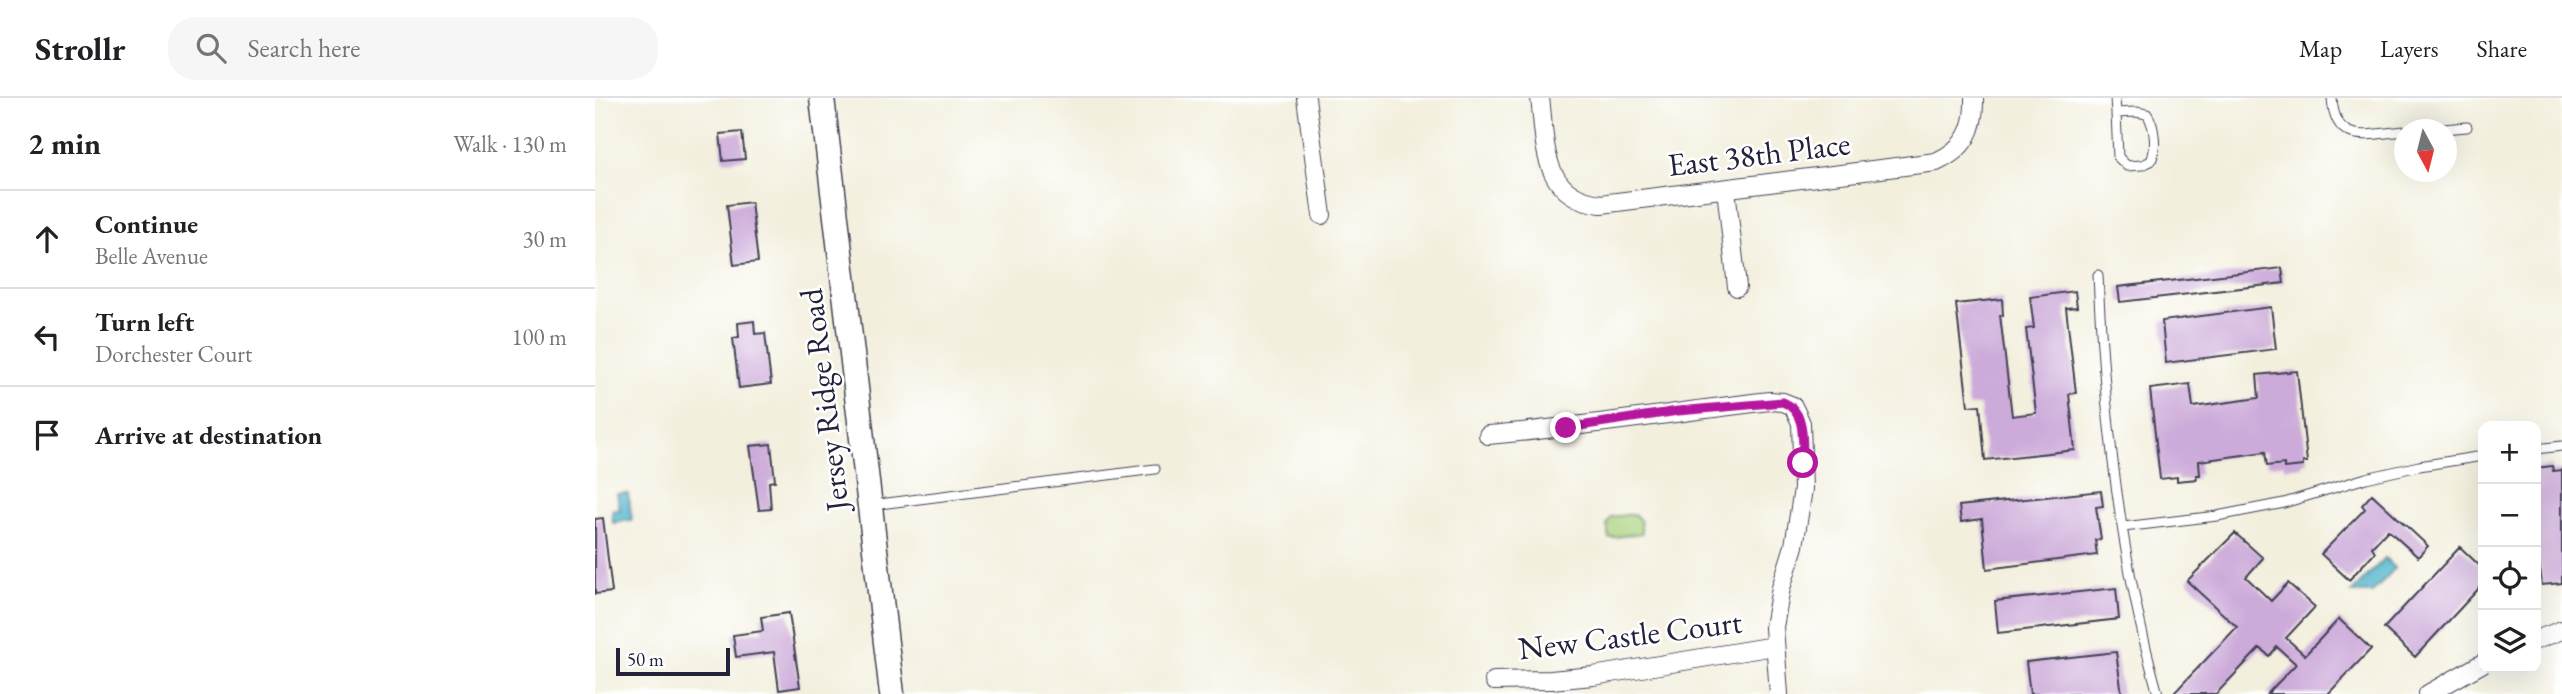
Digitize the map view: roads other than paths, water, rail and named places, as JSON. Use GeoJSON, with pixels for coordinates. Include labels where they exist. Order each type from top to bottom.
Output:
{"type":"FeatureCollection","features":[{"type":"Feature","properties":{"kind":"main road","name":"Jersey Ridge Road"},"geometry":{"type":"LineString","coordinates":[[822,98],[892,694]]}},
{"type":"Feature","properties":{"kind":"street"},"geometry":{"type":"LineString","coordinates":[[1306,98],[1322,215]]}},
{"type":"Feature","properties":{"kind":"street","name":"East 38th Place"},"geometry":{"type":"LineString","coordinates":[[1540,98],[1547,157],[1556,181],[1562,189],[1574,196],[1586,202],[1601,204],[1936,162],[1960,148],[1968,137],[1975,113],[1974,98]]}},
{"type":"Feature","properties":{"kind":"street"},"geometry":{"type":"LineString","coordinates":[[1726,189],[1737,287]]}},
{"type":"Feature","properties":{"kind":"street"},"geometry":{"type":"LineString","coordinates":[[1487,435],[1566,428],[1678,411],[1770,401],[1793,406],[1801,423],[1803,489],[1794,546],[1777,608],[1774,646],[1779,694]]}},
{"type":"Feature","properties":{"kind":"street"},"geometry":{"type":"LineString","coordinates":[[2541,638],[2562,630]]}},
{"type":"Feature","properties":{"kind":"street","name":"New Castle Court"},"geometry":{"type":"LineString","coordinates":[[1494,681],[1593,676],[1774,646]]}},
{"type":"Feature","properties":{"kind":"street"},"geometry":{"type":"LineString","coordinates":[[2428,694],[2478,666]]}},
{"type":"Feature","properties":{"kind":"lane"},"geometry":{"type":"LineString","coordinates":[[2115,98],[2118,157],[2127,166],[2151,161],[2155,152],[2151,121],[2147,114],[2116,113]]}},
{"type":"Feature","properties":{"kind":"lane"},"geometry":{"type":"LineString","coordinates":[[2332,98],[2333,113],[2340,128],[2353,135],[2394,132]]}},
{"type":"Feature","properties":{"kind":"lane"},"geometry":{"type":"LineString","coordinates":[[2457,128],[2467,127]]}},
{"type":"Feature","properties":{"kind":"lane"},"geometry":{"type":"LineString","coordinates":[[2098,275],[2111,442],[2123,527],[2158,694]]}},
{"type":"Feature","properties":{"kind":"lane"},"geometry":{"type":"LineString","coordinates":[[2541,448],[2562,446]]}},
{"type":"Feature","properties":{"kind":"lane"},"geometry":{"type":"LineString","coordinates":[[2123,527],[2217,516],[2284,503],[2392,472],[2478,457]]}},
{"type":"Feature","properties":{"kind":"lane"},"geometry":{"type":"LineString","coordinates":[[871,505],[1155,469]]}},
{"type":"Feature","properties":{"kind":"water"},"geometry":{"type":"Polygon","coordinates":[[[628,493],[632,520],[613,523],[613,509],[620,510],[617,494],[628,493]]]}},
{"type":"Feature","properties":{"kind":"water"},"geometry":{"type":"Polygon","coordinates":[[[2385,558],[2395,568],[2372,593],[2351,593],[2385,558]]]}}]}
